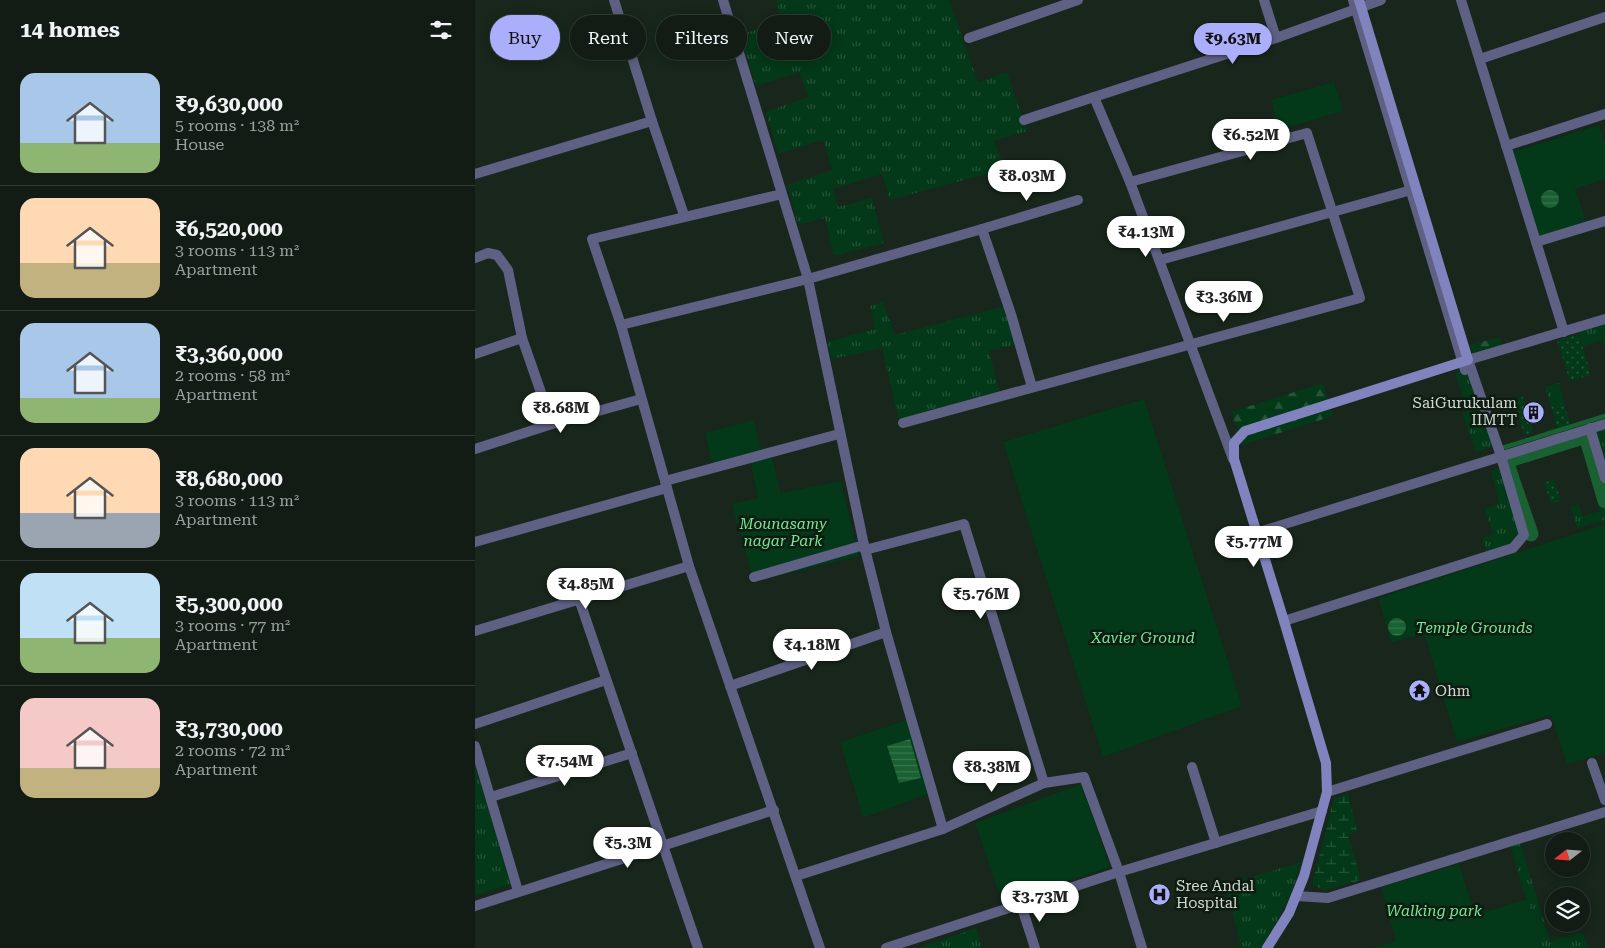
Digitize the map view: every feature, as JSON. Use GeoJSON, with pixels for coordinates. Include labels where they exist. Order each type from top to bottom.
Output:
{"type":"FeatureCollection","features":[{"type":"Feature","properties":{"kind":"street"},"geometry":{"type":"LineString","coordinates":[[614,0],[684,216]]}},
{"type":"Feature","properties":{"kind":"street"},"geometry":{"type":"LineString","coordinates":[[723,0],[808,279],[839,434],[865,548],[886,632],[943,829]]}},
{"type":"Feature","properties":{"kind":"street"},"geometry":{"type":"LineString","coordinates":[[969,38],[1077,0]]}},
{"type":"Feature","properties":{"kind":"street"},"geometry":{"type":"LineString","coordinates":[[1264,0],[1276,38]]}},
{"type":"Feature","properties":{"kind":"street"},"geometry":{"type":"LineString","coordinates":[[1024,120],[1276,38],[1357,4],[1381,0]]}},
{"type":"Feature","properties":{"kind":"street"},"geometry":{"type":"LineString","coordinates":[[1461,0],[1563,332]]}},
{"type":"Feature","properties":{"kind":"street"},"geometry":{"type":"LineString","coordinates":[[1284,621],[1513,548],[1524,535],[1465,361],[1357,4]]}},
{"type":"Feature","properties":{"kind":"street"},"geometry":{"type":"LineString","coordinates":[[1480,59],[1605,17]]}},
{"type":"Feature","properties":{"kind":"street"},"geometry":{"type":"LineString","coordinates":[[1094,97],[1130,182],[1234,459],[1326,763],[1327,792],[1304,876],[1289,912],[1267,948]]}},
{"type":"Feature","properties":{"kind":"street"},"geometry":{"type":"LineString","coordinates":[[1506,146],[1605,114]]}},
{"type":"Feature","properties":{"kind":"street"},"geometry":{"type":"LineString","coordinates":[[475,174],[652,121]]}},
{"type":"Feature","properties":{"kind":"street"},"geometry":{"type":"LineString","coordinates":[[903,423],[1361,298],[1307,133],[1130,182]]}},
{"type":"Feature","properties":{"kind":"street"},"geometry":{"type":"LineString","coordinates":[[1160,260],[1413,190]]}},
{"type":"Feature","properties":{"kind":"street"},"geometry":{"type":"LineString","coordinates":[[781,194],[592,239],[621,325],[689,566],[820,948]]}},
{"type":"Feature","properties":{"kind":"street"},"geometry":{"type":"LineString","coordinates":[[621,325],[808,279],[1078,200]]}},
{"type":"Feature","properties":{"kind":"street"},"geometry":{"type":"LineString","coordinates":[[1535,242],[1605,221]]}},
{"type":"Feature","properties":{"kind":"street"},"geometry":{"type":"LineString","coordinates":[[982,228],[1011,314],[1032,387]]}},
{"type":"Feature","properties":{"kind":"street"},"geometry":{"type":"LineString","coordinates":[[475,258],[488,253],[497,255],[508,270],[522,338],[552,424]]}},
{"type":"Feature","properties":{"kind":"street"},"geometry":{"type":"LineString","coordinates":[[1234,459],[1234,443],[1245,431],[1605,319]]}},
{"type":"Feature","properties":{"kind":"street"},"geometry":{"type":"LineString","coordinates":[[475,354],[522,338]]}},
{"type":"Feature","properties":{"kind":"street"},"geometry":{"type":"LineString","coordinates":[[475,449],[552,424],[641,399]]}},
{"type":"Feature","properties":{"kind":"street"},"geometry":{"type":"LineString","coordinates":[[1257,533],[1597,426]]}},
{"type":"Feature","properties":{"kind":"street"},"geometry":{"type":"LineString","coordinates":[[1597,426],[1605,456]]}},
{"type":"Feature","properties":{"kind":"street"},"geometry":{"type":"LineString","coordinates":[[1597,426],[1605,478]]}},
{"type":"Feature","properties":{"kind":"street"},"geometry":{"type":"LineString","coordinates":[[475,542],[839,434]]}},
{"type":"Feature","properties":{"kind":"street"},"geometry":{"type":"LineString","coordinates":[[754,577],[964,524],[1044,783]]}},
{"type":"Feature","properties":{"kind":"street"},"geometry":{"type":"LineString","coordinates":[[475,631],[689,566]]}},
{"type":"Feature","properties":{"kind":"street"},"geometry":{"type":"LineString","coordinates":[[579,599],[698,948]]}},
{"type":"Feature","properties":{"kind":"street"},"geometry":{"type":"LineString","coordinates":[[730,686],[886,632]]}},
{"type":"Feature","properties":{"kind":"street"},"geometry":{"type":"LineString","coordinates":[[475,724],[606,680]]}},
{"type":"Feature","properties":{"kind":"street"},"geometry":{"type":"LineString","coordinates":[[1327,792],[1547,724]]}},
{"type":"Feature","properties":{"kind":"street"},"geometry":{"type":"LineString","coordinates":[[475,746],[518,892]]}},
{"type":"Feature","properties":{"kind":"street"},"geometry":{"type":"LineString","coordinates":[[491,797],[632,753]]}},
{"type":"Feature","properties":{"kind":"street"},"geometry":{"type":"LineString","coordinates":[[1592,763],[1605,800]]}},
{"type":"Feature","properties":{"kind":"street"},"geometry":{"type":"LineString","coordinates":[[1192,767],[1217,843]]}},
{"type":"Feature","properties":{"kind":"street"},"geometry":{"type":"LineString","coordinates":[[796,876],[943,829],[1044,783],[1084,777],[1119,872],[1142,948]]}},
{"type":"Feature","properties":{"kind":"street"},"geometry":{"type":"LineString","coordinates":[[475,906],[661,844],[774,810]]}},
{"type":"Feature","properties":{"kind":"street"},"geometry":{"type":"LineString","coordinates":[[886,948],[1119,872],[1322,812]]}},
{"type":"Feature","properties":{"kind":"street"},"geometry":{"type":"LineString","coordinates":[[1296,896],[1328,898],[1605,812]]}},
{"type":"Feature","properties":{"kind":"street"},"geometry":{"type":"LineString","coordinates":[[1021,905],[1035,948]]}},
{"type":"Feature","properties":{"kind":"green space"},"geometry":{"type":"Polygon","coordinates":[[[776,0],[949,0],[978,82],[1007,72],[1027,131],[994,141],[1005,169],[890,200],[882,174],[833,189],[838,207],[872,198],[884,243],[834,256],[825,218],[798,225],[787,185],[832,170],[823,140],[778,154],[766,112],[808,97],[799,72],[756,86],[747,57],[747,33],[757,29],[757,60],[831,60],[831,15],[780,15],[776,0]]]}},
{"type":"Feature","properties":{"kind":"green space"},"geometry":{"type":"Polygon","coordinates":[[[1334,82],[1343,111],[1279,130],[1271,100],[1334,82]]]}},
{"type":"Feature","properties":{"kind":"green space"},"geometry":{"type":"Polygon","coordinates":[[[1599,125],[1605,144],[1605,179],[1575,189],[1586,222],[1539,237],[1513,152],[1599,125]]]}},
{"type":"Feature","properties":{"kind":"green space"},"geometry":{"type":"Polygon","coordinates":[[[883,302],[895,335],[1005,306],[1015,345],[989,351],[1000,393],[899,421],[882,348],[832,359],[827,342],[875,329],[870,306],[883,302]]]}},
{"type":"Feature","properties":{"kind":"green space"},"geometry":{"type":"Polygon","coordinates":[[[1605,321],[1605,347],[1603,340],[1583,346],[1578,330],[1605,321]]]}},
{"type":"Feature","properties":{"kind":"green space"},"geometry":{"type":"Polygon","coordinates":[[[1579,334],[1591,375],[1570,381],[1557,340],[1579,334]]]}},
{"type":"Feature","properties":{"kind":"green space"},"geometry":{"type":"Polygon","coordinates":[[[1500,337],[1503,347],[1473,356],[1470,345],[1500,337]]]}},
{"type":"Feature","properties":{"kind":"green space"},"geometry":{"type":"Polygon","coordinates":[[[1467,368],[1493,447],[1476,452],[1462,413],[1468,411],[1455,373],[1467,368]]]}},
{"type":"Feature","properties":{"kind":"green space"},"geometry":{"type":"Polygon","coordinates":[[[1323,383],[1333,416],[1242,445],[1231,412],[1323,383]]]}},
{"type":"Feature","properties":{"kind":"green space"},"geometry":{"type":"Polygon","coordinates":[[[1559,383],[1564,403],[1551,407],[1545,387],[1559,383]]]}},
{"type":"Feature","properties":{"kind":"green space"},"geometry":{"type":"Polygon","coordinates":[[[1523,397],[1533,433],[1524,435],[1514,400],[1523,397]]]}},
{"type":"Feature","properties":{"kind":"green space","name":"Xavier Ground"},"geometry":{"type":"Polygon","coordinates":[[[1144,399],[1242,706],[1103,757],[1003,442],[1144,399]]]}},
{"type":"Feature","properties":{"kind":"green space"},"geometry":{"type":"Polygon","coordinates":[[[1564,403],[1573,432],[1546,440],[1544,431],[1557,427],[1551,407],[1564,403]]]}},
{"type":"Feature","properties":{"kind":"green space","name":"Mounasamy nagar Park"},"geometry":{"type":"Polygon","coordinates":[[[754,420],[760,449],[769,447],[781,493],[841,481],[859,556],[754,582],[732,504],[758,498],[751,463],[714,472],[705,433],[754,420]]]}},
{"type":"Feature","properties":{"kind":"green space"},"geometry":{"type":"Polygon","coordinates":[[[1605,426],[1605,463],[1595,429],[1605,426]]]}},
{"type":"Feature","properties":{"kind":"green space"},"geometry":{"type":"Polygon","coordinates":[[[1500,468],[1521,534],[1511,546],[1487,553],[1482,538],[1493,534],[1485,509],[1499,503],[1491,471],[1500,468]]]}},
{"type":"Feature","properties":{"kind":"green space"},"geometry":{"type":"Polygon","coordinates":[[[1554,479],[1561,501],[1551,504],[1544,483],[1554,479]]]}},
{"type":"Feature","properties":{"kind":"green space"},"geometry":{"type":"Polygon","coordinates":[[[1605,493],[1605,520],[1577,528],[1570,507],[1579,504],[1583,516],[1600,511],[1596,496],[1605,493]]]}},
{"type":"Feature","properties":{"kind":"green space","name":"Temple Grounds"},"geometry":{"type":"Polygon","coordinates":[[[1605,524],[1605,753],[1567,764],[1551,715],[1457,742],[1424,633],[1391,643],[1378,598],[1605,524]]]}},
{"type":"Feature","properties":{"kind":"green space"},"geometry":{"type":"Polygon","coordinates":[[[907,720],[928,794],[863,818],[840,742],[907,720]]]}},
{"type":"Feature","properties":{"kind":"green space"},"geometry":{"type":"Polygon","coordinates":[[[475,765],[511,884],[475,896],[475,765]]]}},
{"type":"Feature","properties":{"kind":"green space"},"geometry":{"type":"Polygon","coordinates":[[[1081,784],[1110,867],[1002,902],[975,823],[1081,784]]]}},
{"type":"Feature","properties":{"kind":"green space"},"geometry":{"type":"Polygon","coordinates":[[[1348,793],[1357,831],[1348,835],[1361,880],[1325,890],[1312,885],[1334,798],[1348,793]]]}},
{"type":"Feature","properties":{"kind":"green space"},"geometry":{"type":"Polygon","coordinates":[[[1520,842],[1545,924],[1545,932],[1547,932],[1550,941],[1582,932],[1588,948],[1541,948],[1510,845],[1520,842]]]}},
{"type":"Feature","properties":{"kind":"green space"},"geometry":{"type":"Polygon","coordinates":[[[1301,862],[1290,895],[1261,948],[1240,948],[1225,885],[1301,862]]]}},
{"type":"Feature","properties":{"kind":"green space","name":"Walking park"},"geometry":{"type":"Polygon","coordinates":[[[1459,864],[1475,915],[1527,899],[1541,948],[1373,948],[1396,941],[1381,887],[1459,864]]]}},
{"type":"Feature","properties":{"kind":"green space"},"geometry":{"type":"Polygon","coordinates":[[[976,928],[982,948],[921,948],[921,947],[976,928]]]}},
{"type":"Feature","properties":{"kind":"shaded area"},"geometry":{"type":"Polygon","coordinates":[[[1550,190],[1556,193],[1559,199],[1556,205],[1550,208],[1544,205],[1541,199],[1544,193],[1550,190]]]}},
{"type":"Feature","properties":{"kind":"shaded area"},"geometry":{"type":"Polygon","coordinates":[[[1397,618],[1403,621],[1406,627],[1403,633],[1397,636],[1391,633],[1388,627],[1391,621],[1397,618]]]}},
{"type":"Feature","properties":{"kind":"shaded area"},"geometry":{"type":"Polygon","coordinates":[[[910,739],[921,778],[899,783],[887,746],[910,739]]]}},
{"type":"Feature","properties":{"kind":"waterway"},"geometry":{"type":"LineString","coordinates":[[1502,448],[1605,416]]}},
{"type":"Feature","properties":{"kind":"waterway"},"geometry":{"type":"LineString","coordinates":[[1531,534],[1506,461],[1586,436],[1605,501]]}},
{"type":"Feature","properties":{"kind":"place","name":"SaiGurukulam IIMTT"},"geometry":{"type":"Point","coordinates":[1533,412]}},
{"type":"Feature","properties":{"kind":"place","name":"Ohm"},"geometry":{"type":"Point","coordinates":[1419,691]}},
{"type":"Feature","properties":{"kind":"place","name":"Sree Andal Hospital"},"geometry":{"type":"Point","coordinates":[1160,895]}}]}
